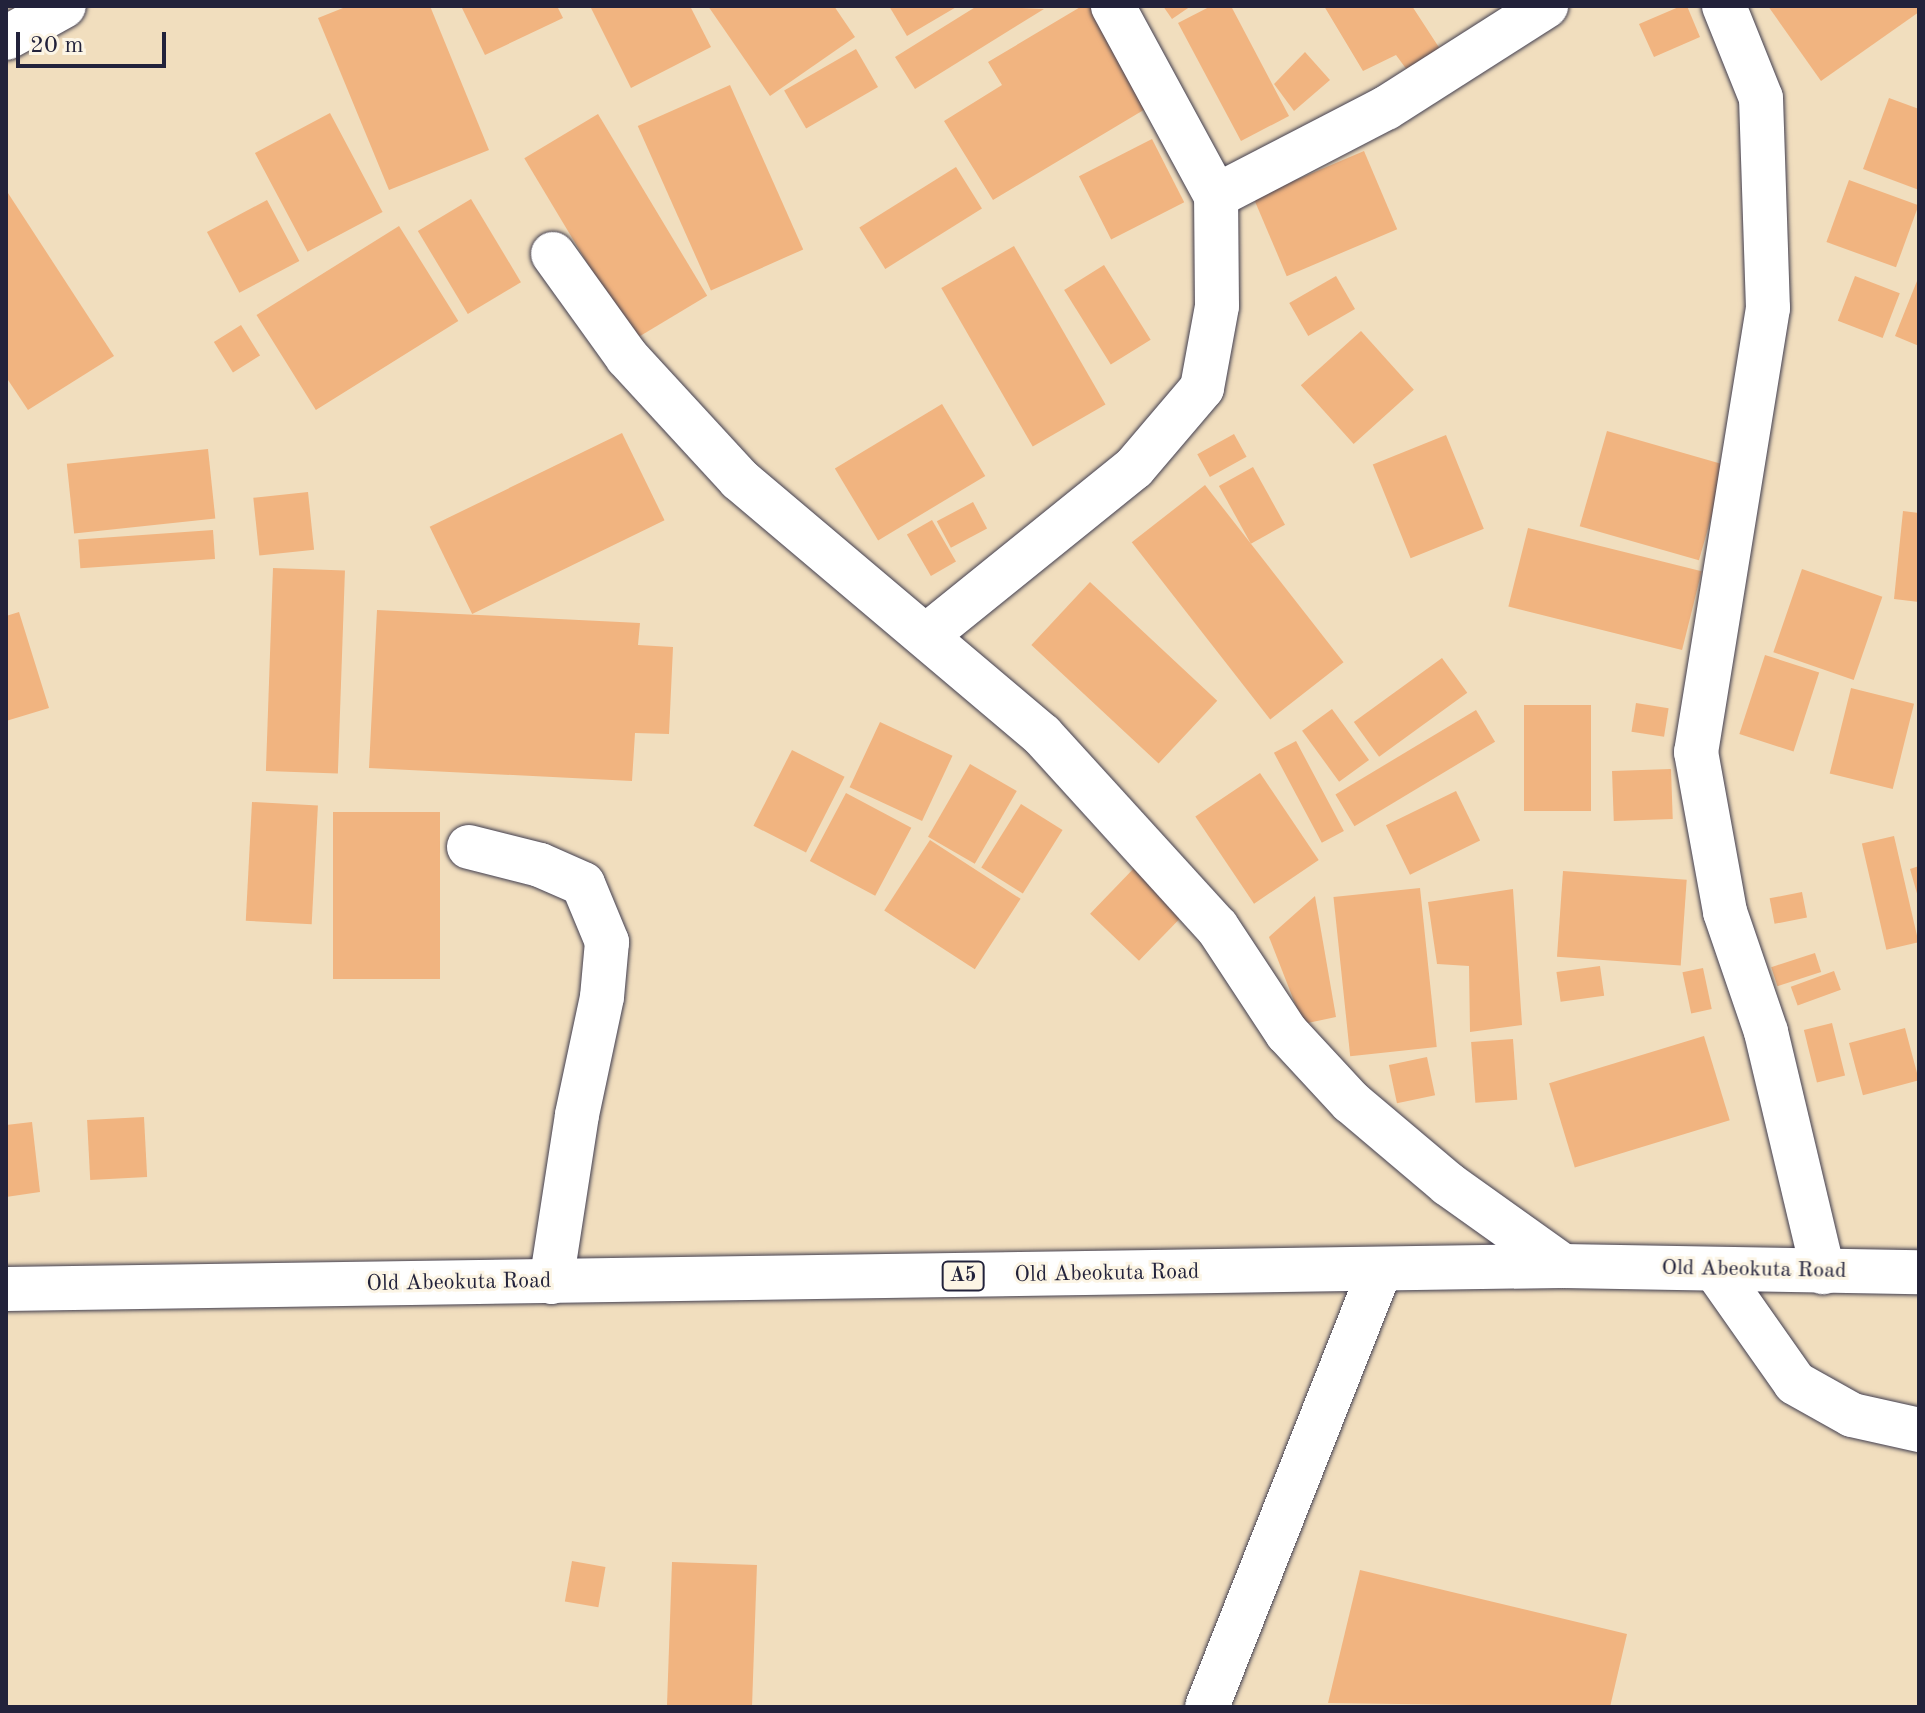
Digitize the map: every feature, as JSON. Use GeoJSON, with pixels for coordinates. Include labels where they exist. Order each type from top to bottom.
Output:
{"type":"FeatureCollection","features":[{"type":"Feature","properties":{"kind":"main road"},"geometry":{"type":"LineString","coordinates":[[6,38],[64,6]]}},
{"type":"Feature","properties":{"kind":"main road"},"geometry":{"type":"LineString","coordinates":[[927,635],[1134,468],[1202,388],[1217,306],[1216,196],[1113,6]]}},
{"type":"Feature","properties":{"kind":"main road"},"geometry":{"type":"LineString","coordinates":[[1216,196],[1386,108],[1546,6]]}},
{"type":"Feature","properties":{"kind":"main road"},"geometry":{"type":"LineString","coordinates":[[1724,6],[1761,98],[1768,308],[1696,752],[1725,912],[1766,1032],[1823,1272]]}},
{"type":"Feature","properties":{"kind":"main road"},"geometry":{"type":"LineString","coordinates":[[553,254],[627,357],[739,479],[1042,735],[1217,927],[1287,1033],[1351,1102],[1448,1184],[1563,1266]]}},
{"type":"Feature","properties":{"kind":"main road"},"geometry":{"type":"LineString","coordinates":[[469,847],[540,865],[583,884],[607,942],[602,997],[577,1115],[551,1282]]}},
{"type":"Feature","properties":{"kind":"main road","name":"Old Abeokuta Road"},"geometry":{"type":"LineString","coordinates":[[6,1289],[1563,1266],[1919,1272]]}},
{"type":"Feature","properties":{"kind":"main road"},"geometry":{"type":"LineString","coordinates":[[1715,1269],[1795,1383],[1852,1415],[1919,1430]]}},
{"type":"Feature","properties":{"kind":"main road"},"geometry":{"type":"LineString","coordinates":[[1207,1707],[1380,1270]]}},
{"type":"Feature","properties":{"kind":"building"},"geometry":{"type":"Polygon","coordinates":[[[348,6],[430,6],[489,150],[389,190],[318,18],[348,6]]]}},
{"type":"Feature","properties":{"kind":"building"},"geometry":{"type":"Polygon","coordinates":[[[461,6],[557,6],[563,18],[485,55],[461,6]]]}},
{"type":"Feature","properties":{"kind":"building"},"geometry":{"type":"Polygon","coordinates":[[[590,6],[690,6],[711,47],[631,88],[590,6]]]}},
{"type":"Feature","properties":{"kind":"building"},"geometry":{"type":"Polygon","coordinates":[[[708,6],[834,6],[855,37],[770,96],[708,6]]]}},
{"type":"Feature","properties":{"kind":"building"},"geometry":{"type":"Polygon","coordinates":[[[889,6],[958,6],[907,36],[889,6]]]}},
{"type":"Feature","properties":{"kind":"building"},"geometry":{"type":"Polygon","coordinates":[[[977,6],[1044,9],[915,89],[895,57],[977,6]]]}},
{"type":"Feature","properties":{"kind":"building"},"geometry":{"type":"Polygon","coordinates":[[[1082,6],[1092,6],[1152,105],[993,200],[944,121],[1002,85],[988,62],[1082,6]]]}},
{"type":"Feature","properties":{"kind":"building"},"geometry":{"type":"Polygon","coordinates":[[[1163,6],[1191,6],[1172,19],[1163,6]]]}},
{"type":"Feature","properties":{"kind":"building"},"geometry":{"type":"Polygon","coordinates":[[[1211,6],[1231,6],[1289,116],[1241,141],[1178,23],[1211,6]]]}},
{"type":"Feature","properties":{"kind":"building"},"geometry":{"type":"Polygon","coordinates":[[[1324,6],[1412,6],[1440,49],[1407,70],[1396,55],[1363,71],[1324,6]]]}},
{"type":"Feature","properties":{"kind":"building"},"geometry":{"type":"Polygon","coordinates":[[[1687,6],[1700,37],[1654,57],[1639,24],[1687,6]]]}},
{"type":"Feature","properties":{"kind":"building"},"geometry":{"type":"Polygon","coordinates":[[[1768,6],[1919,6],[1919,12],[1821,81],[1768,6]]]}},
{"type":"Feature","properties":{"kind":"building"},"geometry":{"type":"Polygon","coordinates":[[[856,49],[878,87],[806,129],[784,90],[856,49]]]}},
{"type":"Feature","properties":{"kind":"building"},"geometry":{"type":"Polygon","coordinates":[[[1305,52],[1330,80],[1294,111],[1274,84],[1305,52]]]}},
{"type":"Feature","properties":{"kind":"building"},"geometry":{"type":"Polygon","coordinates":[[[730,85],[803,249],[711,291],[638,126],[730,85]]]}},
{"type":"Feature","properties":{"kind":"building"},"geometry":{"type":"Polygon","coordinates":[[[1889,98],[1919,109],[1919,190],[1863,169],[1889,98]]]}},
{"type":"Feature","properties":{"kind":"building"},"geometry":{"type":"Polygon","coordinates":[[[330,113],[383,212],[308,252],[255,153],[330,113]]]}},
{"type":"Feature","properties":{"kind":"building"},"geometry":{"type":"Polygon","coordinates":[[[598,114],[707,296],[633,340],[524,158],[598,114]]]}},
{"type":"Feature","properties":{"kind":"building"},"geometry":{"type":"Polygon","coordinates":[[[1152,139],[1184,202],[1111,239],[1079,176],[1152,139]]]}},
{"type":"Feature","properties":{"kind":"building"},"geometry":{"type":"Polygon","coordinates":[[[1364,151],[1397,229],[1287,276],[1254,198],[1364,151]]]}},
{"type":"Feature","properties":{"kind":"building"},"geometry":{"type":"Polygon","coordinates":[[[956,167],[982,209],[885,269],[859,227],[956,167]]]}},
{"type":"Feature","properties":{"kind":"building"},"geometry":{"type":"Polygon","coordinates":[[[1849,180],[1919,205],[1896,267],[1826,242],[1849,180]]]}},
{"type":"Feature","properties":{"kind":"building"},"geometry":{"type":"Polygon","coordinates":[[[6,190],[114,356],[28,410],[6,377],[6,190]]]}},
{"type":"Feature","properties":{"kind":"building"},"geometry":{"type":"Polygon","coordinates":[[[471,199],[521,282],[468,314],[418,231],[471,199]]]}},
{"type":"Feature","properties":{"kind":"building"},"geometry":{"type":"Polygon","coordinates":[[[267,200],[299,261],[239,293],[207,232],[267,200]]]}},
{"type":"Feature","properties":{"kind":"building"},"geometry":{"type":"Polygon","coordinates":[[[399,226],[458,321],[316,410],[257,315],[399,226]]]}},
{"type":"Feature","properties":{"kind":"building"},"geometry":{"type":"Polygon","coordinates":[[[1014,246],[1106,404],[1033,446],[941,288],[1014,246]]]}},
{"type":"Feature","properties":{"kind":"building"},"geometry":{"type":"Polygon","coordinates":[[[1104,265],[1151,340],[1111,365],[1064,290],[1104,265]]]}},
{"type":"Feature","properties":{"kind":"building"},"geometry":{"type":"Polygon","coordinates":[[[1336,276],[1355,309],[1308,336],[1289,303],[1336,276]]]}},
{"type":"Feature","properties":{"kind":"building"},"geometry":{"type":"Polygon","coordinates":[[[1855,276],[1900,293],[1883,338],[1838,321],[1855,276]]]}},
{"type":"Feature","properties":{"kind":"building"},"geometry":{"type":"Polygon","coordinates":[[[1919,276],[1919,346],[1895,336],[1919,276]]]}},
{"type":"Feature","properties":{"kind":"building"},"geometry":{"type":"Polygon","coordinates":[[[241,325],[260,356],[233,372],[214,342],[241,325]]]}},
{"type":"Feature","properties":{"kind":"building"},"geometry":{"type":"Polygon","coordinates":[[[1361,331],[1414,390],[1354,444],[1301,385],[1361,331]]]}},
{"type":"Feature","properties":{"kind":"building"},"geometry":{"type":"Polygon","coordinates":[[[942,404],[985,476],[878,540],[835,468],[942,404]]]}},
{"type":"Feature","properties":{"kind":"building"},"geometry":{"type":"Polygon","coordinates":[[[1607,431],[1726,465],[1699,560],[1580,526],[1607,431]]]}},
{"type":"Feature","properties":{"kind":"building"},"geometry":{"type":"Polygon","coordinates":[[[622,433],[665,520],[472,614],[430,527],[622,433]]]}},
{"type":"Feature","properties":{"kind":"building"},"geometry":{"type":"Polygon","coordinates":[[[1234,434],[1247,457],[1210,477],[1197,454],[1234,434]]]}},
{"type":"Feature","properties":{"kind":"building"},"geometry":{"type":"Polygon","coordinates":[[[1446,435],[1484,529],[1411,558],[1373,465],[1446,435]]]}},
{"type":"Feature","properties":{"kind":"building"},"geometry":{"type":"Polygon","coordinates":[[[208,449],[215,519],[74,533],[67,464],[208,449]]]}},
{"type":"Feature","properties":{"kind":"building"},"geometry":{"type":"Polygon","coordinates":[[[1253,467],[1285,525],[1251,544],[1219,486],[1253,467]]]}},
{"type":"Feature","properties":{"kind":"building"},"geometry":{"type":"Polygon","coordinates":[[[1205,485],[1344,662],[1270,720],[1132,542],[1205,485]]]}},
{"type":"Feature","properties":{"kind":"building"},"geometry":{"type":"Polygon","coordinates":[[[308,492],[314,550],[259,555],[253,498],[308,492]]]}},
{"type":"Feature","properties":{"kind":"building"},"geometry":{"type":"Polygon","coordinates":[[[973,502],[987,528],[951,548],[937,521],[973,502]]]}},
{"type":"Feature","properties":{"kind":"building"},"geometry":{"type":"Polygon","coordinates":[[[1903,511],[1919,513],[1919,602],[1894,599],[1903,511]]]}},
{"type":"Feature","properties":{"kind":"building"},"geometry":{"type":"Polygon","coordinates":[[[932,520],[956,562],[931,576],[907,534],[932,520]]]}},
{"type":"Feature","properties":{"kind":"building"},"geometry":{"type":"Polygon","coordinates":[[[1528,528],[1702,571],[1682,650],[1508,607],[1528,528]]]}},
{"type":"Feature","properties":{"kind":"building"},"geometry":{"type":"Polygon","coordinates":[[[213,530],[215,559],[80,568],[78,539],[213,530]]]}},
{"type":"Feature","properties":{"kind":"building"},"geometry":{"type":"Polygon","coordinates":[[[273,568],[345,571],[338,773],[266,771],[273,568]]]}},
{"type":"Feature","properties":{"kind":"building"},"geometry":{"type":"Polygon","coordinates":[[[1802,569],[1882,597],[1854,680],[1773,652],[1802,569]]]}},
{"type":"Feature","properties":{"kind":"building"},"geometry":{"type":"Polygon","coordinates":[[[1090,582],[1217,701],[1159,764],[1031,645],[1090,582]]]}},
{"type":"Feature","properties":{"kind":"building"},"geometry":{"type":"Polygon","coordinates":[[[377,610],[640,623],[638,645],[673,647],[669,734],[635,733],[632,781],[369,768],[377,610]]]}},
{"type":"Feature","properties":{"kind":"building"},"geometry":{"type":"Polygon","coordinates":[[[19,612],[49,708],[6,721],[6,616],[19,612]]]}},
{"type":"Feature","properties":{"kind":"building"},"geometry":{"type":"Polygon","coordinates":[[[1765,655],[1819,673],[1794,752],[1739,734],[1765,655]]]}},
{"type":"Feature","properties":{"kind":"building"},"geometry":{"type":"Polygon","coordinates":[[[1442,658],[1467,693],[1379,757],[1354,722],[1442,658]]]}},
{"type":"Feature","properties":{"kind":"building"},"geometry":{"type":"Polygon","coordinates":[[[1851,688],[1914,704],[1893,789],[1830,773],[1851,688]]]}},
{"type":"Feature","properties":{"kind":"building"},"geometry":{"type":"Polygon","coordinates":[[[1636,703],[1669,708],[1664,737],[1631,732],[1636,703]]]}},
{"type":"Feature","properties":{"kind":"building"},"geometry":{"type":"Polygon","coordinates":[[[1524,705],[1591,705],[1591,811],[1524,811],[1524,705]]]}},
{"type":"Feature","properties":{"kind":"building"},"geometry":{"type":"Polygon","coordinates":[[[1332,709],[1369,760],[1339,782],[1302,731],[1332,709]]]}},
{"type":"Feature","properties":{"kind":"building"},"geometry":{"type":"Polygon","coordinates":[[[1476,710],[1495,742],[1354,826],[1335,794],[1476,710]]]}},
{"type":"Feature","properties":{"kind":"building"},"geometry":{"type":"Polygon","coordinates":[[[880,722],[953,756],[922,821],[850,787],[880,722]]]}},
{"type":"Feature","properties":{"kind":"building"},"geometry":{"type":"Polygon","coordinates":[[[1296,741],[1344,831],[1322,843],[1274,753],[1296,741]]]}},
{"type":"Feature","properties":{"kind":"building"},"geometry":{"type":"Polygon","coordinates":[[[792,750],[845,777],[806,853],[753,826],[792,750]]]}},
{"type":"Feature","properties":{"kind":"building"},"geometry":{"type":"Polygon","coordinates":[[[970,764],[1017,791],[975,864],[928,837],[970,764]]]}},
{"type":"Feature","properties":{"kind":"building"},"geometry":{"type":"Polygon","coordinates":[[[1671,769],[1673,819],[1614,821],[1612,771],[1671,769]]]}},
{"type":"Feature","properties":{"kind":"building"},"geometry":{"type":"Polygon","coordinates":[[[1260,773],[1319,860],[1254,904],[1195,817],[1260,773]]]}},
{"type":"Feature","properties":{"kind":"building"},"geometry":{"type":"Polygon","coordinates":[[[1456,791],[1480,840],[1410,875],[1386,825],[1456,791]]]}},
{"type":"Feature","properties":{"kind":"building"},"geometry":{"type":"Polygon","coordinates":[[[846,793],[911,828],[875,896],[810,861],[846,793]]]}},
{"type":"Feature","properties":{"kind":"building"},"geometry":{"type":"Polygon","coordinates":[[[252,802],[318,805],[312,924],[246,921],[252,802]]]}},
{"type":"Feature","properties":{"kind":"building"},"geometry":{"type":"Polygon","coordinates":[[[1021,804],[1063,830],[1023,894],[981,868],[1021,804]]]}},
{"type":"Feature","properties":{"kind":"building"},"geometry":{"type":"Polygon","coordinates":[[[333,812],[440,812],[440,979],[333,979],[333,812]]]}},
{"type":"Feature","properties":{"kind":"building"},"geometry":{"type":"Polygon","coordinates":[[[1894,836],[1919,942],[1886,950],[1862,843],[1894,836]]]}},
{"type":"Feature","properties":{"kind":"building"},"geometry":{"type":"Polygon","coordinates":[[[930,840],[1021,899],[975,969],[884,910],[930,840]]]}},
{"type":"Feature","properties":{"kind":"building"},"geometry":{"type":"Polygon","coordinates":[[[1138,864],[1187,911],[1139,961],[1090,914],[1138,864]]]}},
{"type":"Feature","properties":{"kind":"building"},"geometry":{"type":"Polygon","coordinates":[[[1919,866],[1919,897],[1918,897],[1910,869],[1919,866]]]}},
{"type":"Feature","properties":{"kind":"building"},"geometry":{"type":"Polygon","coordinates":[[[1563,871],[1687,880],[1681,965],[1557,957],[1563,871]]]}},
{"type":"Feature","properties":{"kind":"building"},"geometry":{"type":"Polygon","coordinates":[[[1420,888],[1437,1047],[1350,1056],[1333,897],[1420,888]]]}},
{"type":"Feature","properties":{"kind":"building"},"geometry":{"type":"Polygon","coordinates":[[[1513,889],[1522,1025],[1470,1032],[1469,966],[1437,964],[1428,902],[1513,889]]]}},
{"type":"Feature","properties":{"kind":"building"},"geometry":{"type":"Polygon","coordinates":[[[1802,892],[1807,918],[1775,924],[1770,898],[1802,892]]]}},
{"type":"Feature","properties":{"kind":"building"},"geometry":{"type":"Polygon","coordinates":[[[1315,896],[1336,1017],[1303,1024],[1269,937],[1315,896]]]}},
{"type":"Feature","properties":{"kind":"building"},"geometry":{"type":"Polygon","coordinates":[[[1815,953],[1821,972],[1777,986],[1771,967],[1815,953]]]}},
{"type":"Feature","properties":{"kind":"building"},"geometry":{"type":"Polygon","coordinates":[[[1600,966],[1604,996],[1561,1002],[1556,972],[1600,966]]]}},
{"type":"Feature","properties":{"kind":"building"},"geometry":{"type":"Polygon","coordinates":[[[1703,968],[1712,1009],[1691,1013],[1682,972],[1703,968]]]}},
{"type":"Feature","properties":{"kind":"building"},"geometry":{"type":"Polygon","coordinates":[[[1834,971],[1841,990],[1798,1006],[1791,987],[1834,971]]]}},
{"type":"Feature","properties":{"kind":"building"},"geometry":{"type":"Polygon","coordinates":[[[1832,1023],[1845,1075],[1817,1082],[1804,1030],[1832,1023]]]}},
{"type":"Feature","properties":{"kind":"building"},"geometry":{"type":"Polygon","coordinates":[[[1905,1028],[1919,1080],[1863,1095],[1849,1043],[1905,1028]]]}},
{"type":"Feature","properties":{"kind":"building"},"geometry":{"type":"Polygon","coordinates":[[[1704,1036],[1730,1120],[1575,1168],[1549,1083],[1704,1036]]]}},
{"type":"Feature","properties":{"kind":"building"},"geometry":{"type":"Polygon","coordinates":[[[1513,1039],[1517,1100],[1475,1103],[1471,1042],[1513,1039]]]}},
{"type":"Feature","properties":{"kind":"building"},"geometry":{"type":"Polygon","coordinates":[[[1427,1057],[1435,1095],[1397,1103],[1389,1065],[1427,1057]]]}},
{"type":"Feature","properties":{"kind":"building"},"geometry":{"type":"Polygon","coordinates":[[[144,1117],[147,1177],[90,1180],[87,1120],[144,1117]]]}},
{"type":"Feature","properties":{"kind":"building"},"geometry":{"type":"Polygon","coordinates":[[[32,1122],[40,1192],[6,1197],[6,1125],[32,1122]]]}},
{"type":"Feature","properties":{"kind":"building"},"geometry":{"type":"Polygon","coordinates":[[[572,1561],[605,1567],[598,1607],[565,1601],[572,1561]]]}},
{"type":"Feature","properties":{"kind":"building"},"geometry":{"type":"Polygon","coordinates":[[[672,1562],[757,1565],[752,1707],[667,1707],[672,1562]]]}},
{"type":"Feature","properties":{"kind":"building"},"geometry":{"type":"Polygon","coordinates":[[[1360,1570],[1627,1634],[1610,1707],[1328,1703],[1360,1570]]]}}]}
